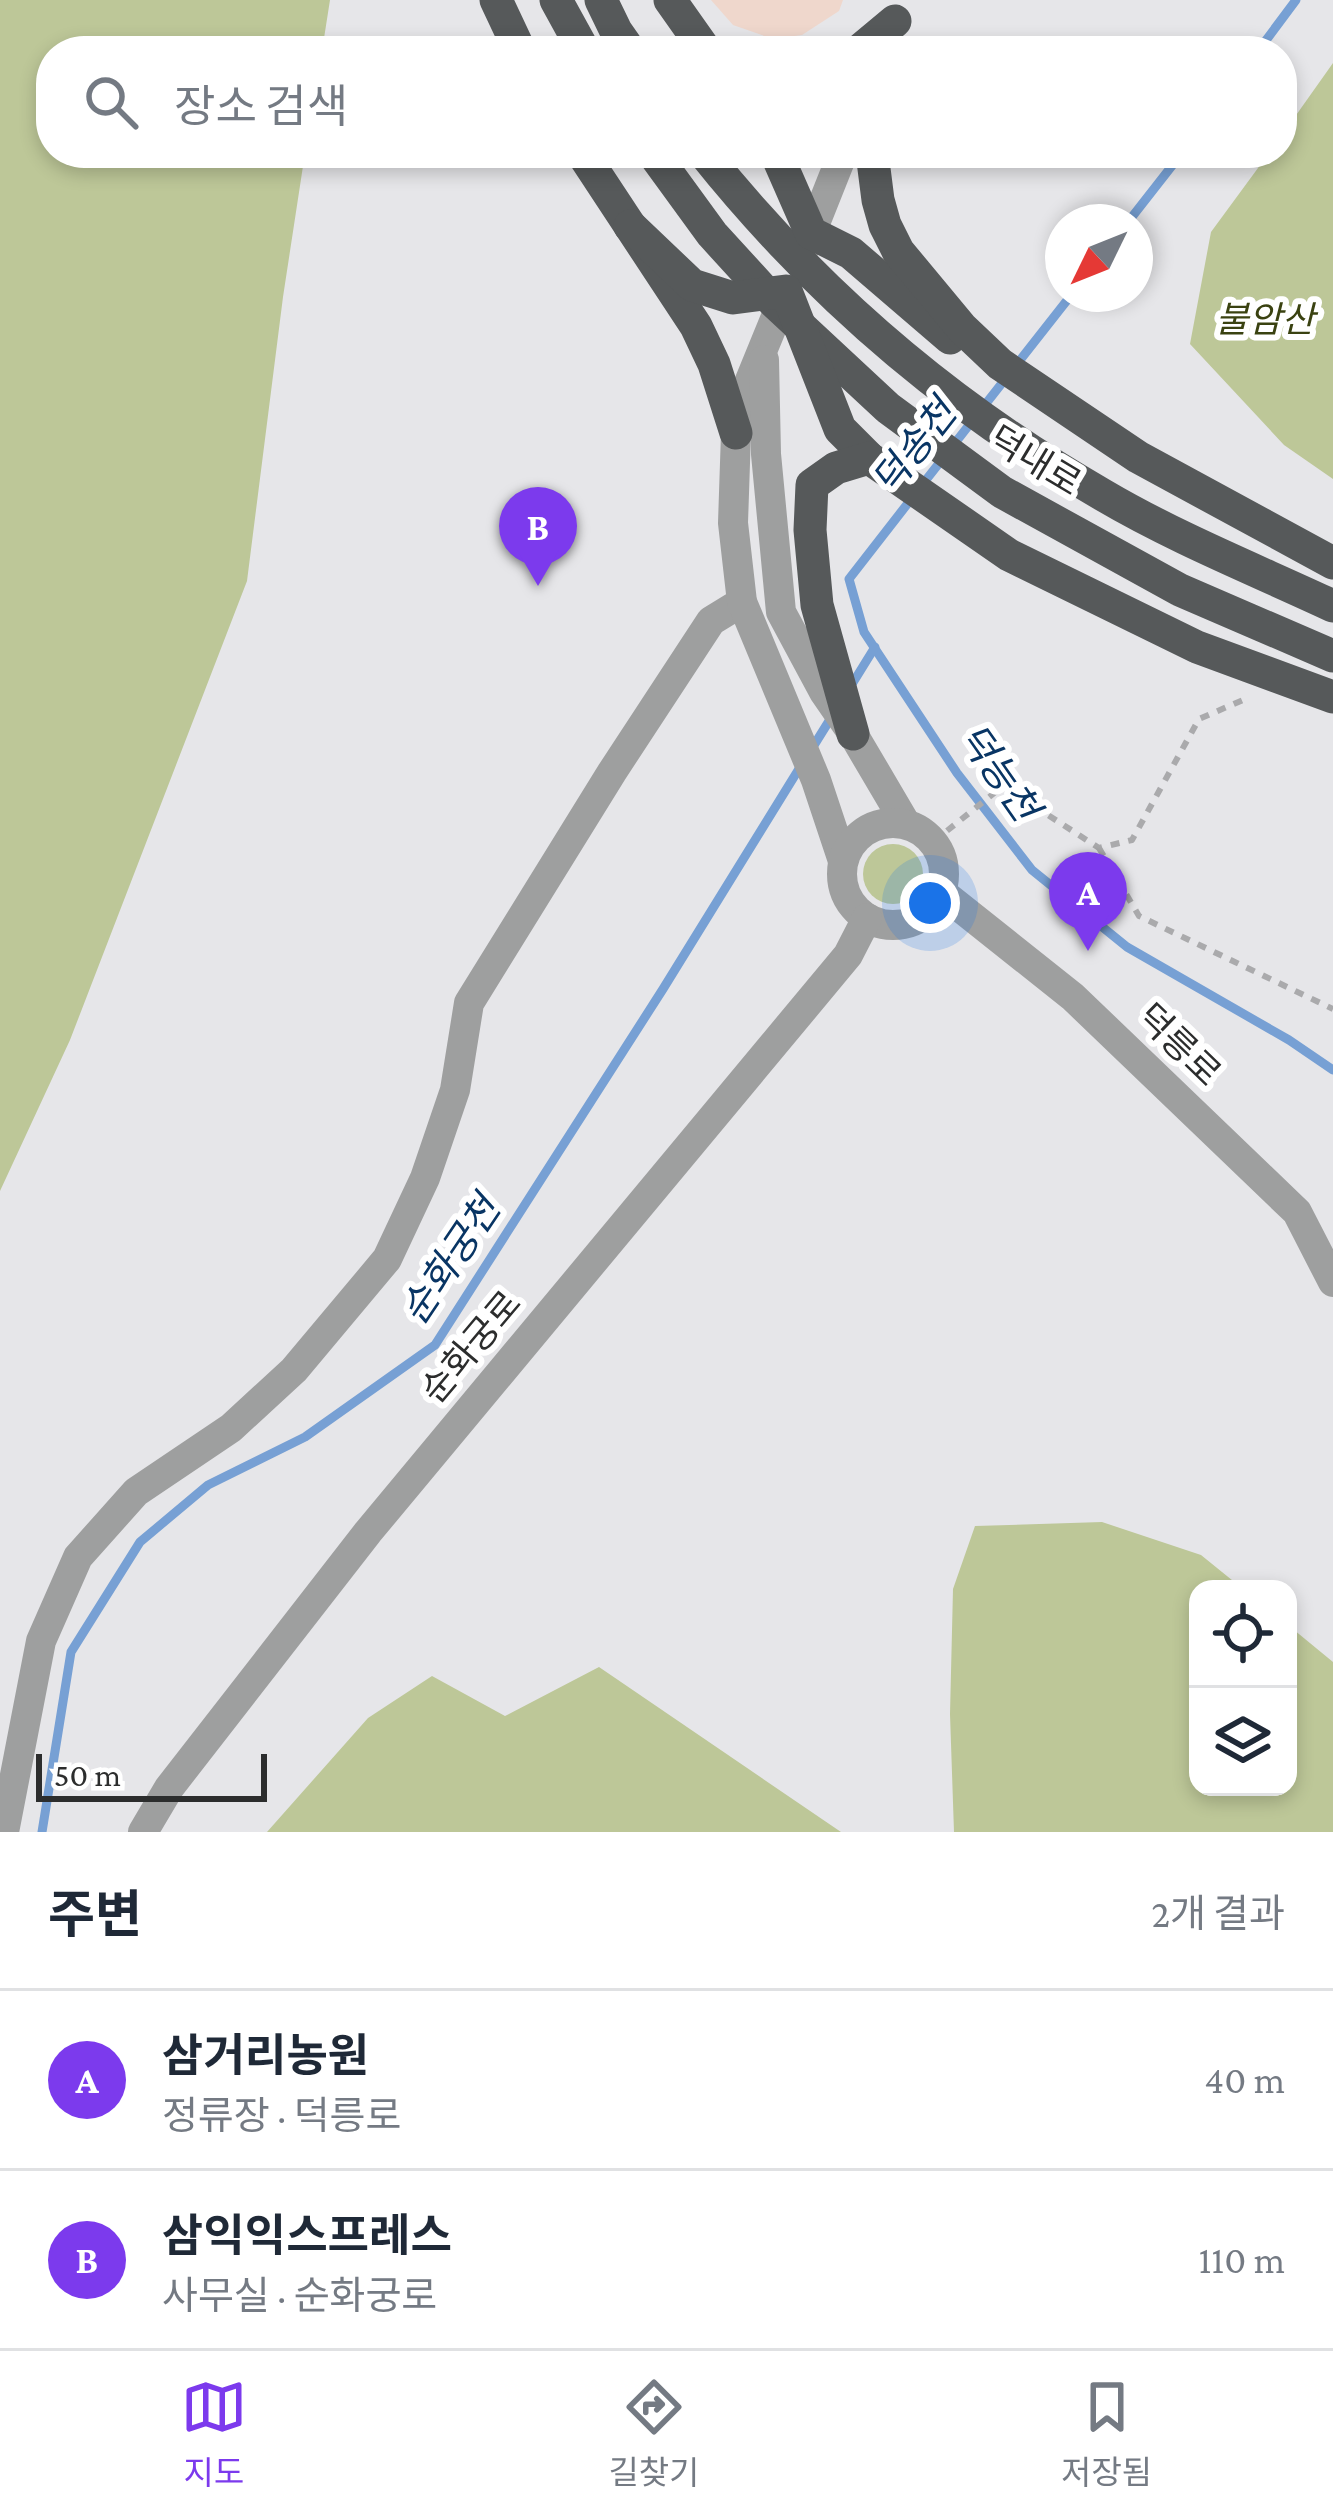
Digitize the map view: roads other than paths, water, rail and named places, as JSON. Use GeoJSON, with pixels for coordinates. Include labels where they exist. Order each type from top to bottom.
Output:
{"type":"FeatureCollection","features":[{"type":"Feature","properties":{"kind":"highway"},"geometry":{"type":"LineString","coordinates":[[496,0],[513,36]]}},
{"type":"Feature","properties":{"kind":"highway"},"geometry":{"type":"LineString","coordinates":[[556,0],[576,36]]}},
{"type":"Feature","properties":{"kind":"highway"},"geometry":{"type":"LineString","coordinates":[[601,0],[620,36]]}},
{"type":"Feature","properties":{"kind":"highway"},"geometry":{"type":"LineString","coordinates":[[670,0],[695,36]]}},
{"type":"Feature","properties":{"kind":"highway"},"geometry":{"type":"LineString","coordinates":[[592,168],[696,326],[714,364],[736,434]]}},
{"type":"Feature","properties":{"kind":"highway","name":"덕내로"},"geometry":{"type":"LineString","coordinates":[[664,168],[712,234],[774,302],[887,408],[1001,492],[1180,590],[1333,656]]}},
{"type":"Feature","properties":{"kind":"highway","name":"덕내로"},"geometry":{"type":"LineString","coordinates":[[716,168],[795,258],[867,326],[917,371],[1030,452],[1108,498],[1333,606]]}},
{"type":"Feature","properties":{"kind":"highway"},"geometry":{"type":"LineString","coordinates":[[783,168],[812,233],[851,253],[957,334],[1138,457],[1333,563]]}},
{"type":"Feature","properties":{"kind":"highway"},"geometry":{"type":"LineString","coordinates":[[874,168],[878,200],[898,251],[957,334]]}},
{"type":"Feature","properties":{"kind":"highway"},"geometry":{"type":"LineString","coordinates":[[630,226],[692,284],[733,298],[787,291],[840,429],[869,458],[1009,555],[1197,647],[1333,697]]}},
{"type":"Feature","properties":{"kind":"highway"},"geometry":{"type":"LineString","coordinates":[[854,734],[817,605],[810,530],[812,485],[836,467],[869,458]]}},
{"type":"Feature","properties":{"kind":"street"},"geometry":{"type":"LineString","coordinates":[[837,168],[742,400],[736,434],[734,523],[742,602],[816,780],[843,861]]}},
{"type":"Feature","properties":{"kind":"street"},"geometry":{"type":"LineString","coordinates":[[764,348],[766,454],[781,612],[824,692],[907,824]]}},
{"type":"Feature","properties":{"kind":"street"},"geometry":{"type":"LineString","coordinates":[[4,1832],[41,1641],[78,1557],[136,1492],[231,1428],[295,1370],[387,1259],[425,1178],[455,1090],[470,1003],[711,621],[742,602]]}},
{"type":"Feature","properties":{"kind":"street"},"geometry":{"type":"LineString","coordinates":[[890,822],[907,824],[943,834],[940,892],[933,906],[918,918],[884,924],[854,908],[841,878],[843,861],[860,834],[890,822]]}},
{"type":"Feature","properties":{"kind":"street","name":"덕릉로"},"geometry":{"type":"LineString","coordinates":[[940,892],[1073,998],[1297,1212],[1333,1282]]}},
{"type":"Feature","properties":{"kind":"street","name":"순화궁로"},"geometry":{"type":"LineString","coordinates":[[143,1832],[169,1788],[368,1532],[848,955],[867,918]]}},
{"type":"Feature","properties":{"kind":"waterway","name":"덕송천"},"geometry":{"type":"LineString","coordinates":[[1269,36],[1296,0]]}},
{"type":"Feature","properties":{"kind":"waterway","name":"덕송천"},"geometry":{"type":"LineString","coordinates":[[1142,204],[1170,168]]}},
{"type":"Feature","properties":{"kind":"waterway","name":"덕송천"},"geometry":{"type":"LineString","coordinates":[[922,485],[1058,312]]}},
{"type":"Feature","properties":{"kind":"waterway","name":"덕능천"},"geometry":{"type":"LineString","coordinates":[[912,498],[849,579],[864,632],[957,773],[1032,870],[1127,947],[1333,1070]]}},
{"type":"Feature","properties":{"kind":"waterway","name":"순화궁천"},"geometry":{"type":"LineString","coordinates":[[849,689],[875,647]]}},
{"type":"Feature","properties":{"kind":"waterway","name":"순화궁천"},"geometry":{"type":"LineString","coordinates":[[811,750],[834,713]]}},
{"type":"Feature","properties":{"kind":"waterway","name":"순화궁천"},"geometry":{"type":"LineString","coordinates":[[42,1832],[71,1652],[140,1542],[208,1485],[305,1437],[435,1345],[802,764]]}},
{"type":"Feature","properties":{"kind":"place","name":"삼익익스프레스"},"geometry":{"type":"Point","coordinates":[538,586]}},
{"type":"Feature","properties":{"kind":"place","name":"삼거리농원"},"geometry":{"type":"Point","coordinates":[1088,951]}},
{"type":"Feature","properties":{"kind":"park label","name":"불암산"},"geometry":{"type":"Point","coordinates":[1265,320]}}]}
